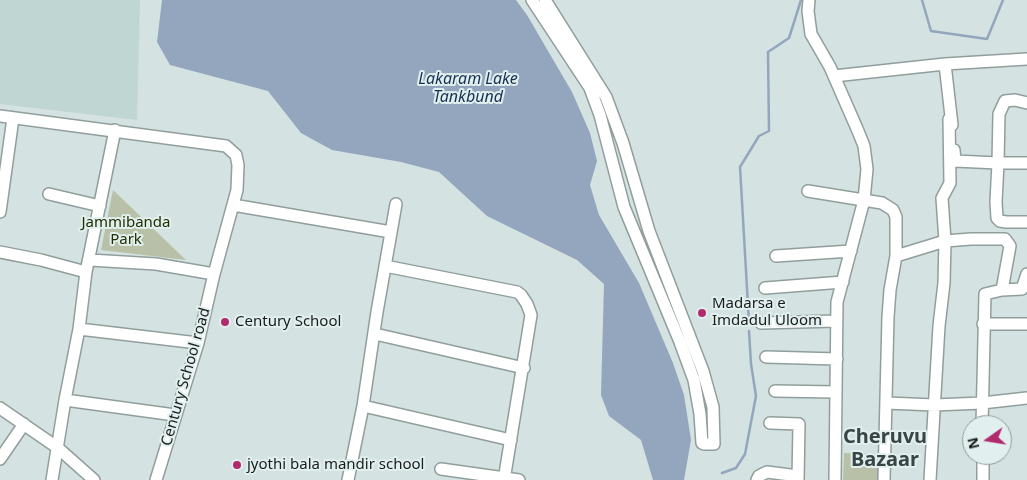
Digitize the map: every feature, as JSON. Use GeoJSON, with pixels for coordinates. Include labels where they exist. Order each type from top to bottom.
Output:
{"type":"FeatureCollection","features":[{"type":"Feature","properties":{"kind":"street"},"geometry":{"type":"LineString","coordinates":[[532,0],[590,88],[600,115],[624,207],[694,380],[702,443],[714,444],[713,407],[703,371],[671,292],[649,230],[623,143],[606,97],[545,0]]}},
{"type":"Feature","properties":{"kind":"street"},"geometry":{"type":"LineString","coordinates":[[809,5],[811,34],[834,76],[864,146],[867,169],[864,200],[837,302],[835,480]]}},
{"type":"Feature","properties":{"kind":"street"},"geometry":{"type":"LineString","coordinates":[[834,76],[945,64],[1027,59]]}},
{"type":"Feature","properties":{"kind":"street"},"geometry":{"type":"LineString","coordinates":[[945,64],[955,161],[1027,163]]}},
{"type":"Feature","properties":{"kind":"street"},"geometry":{"type":"LineString","coordinates":[[1027,103],[1015,100],[1005,101],[999,114],[996,202],[997,218],[1000,221],[1027,222]]}},
{"type":"Feature","properties":{"kind":"street","name":"Century School road"},"geometry":{"type":"LineString","coordinates":[[0,116],[226,146],[236,155],[238,165],[237,190],[214,274],[198,343],[156,480]]}},
{"type":"Feature","properties":{"kind":"street"},"geometry":{"type":"LineString","coordinates":[[0,212],[12,118]]}},
{"type":"Feature","properties":{"kind":"street"},"geometry":{"type":"LineString","coordinates":[[930,480],[939,326],[944,283],[945,241],[942,198],[950,183],[949,119]]}},
{"type":"Feature","properties":{"kind":"street"},"geometry":{"type":"LineString","coordinates":[[52,480],[79,330],[86,272],[90,260],[115,130]]}},
{"type":"Feature","properties":{"kind":"street"},"geometry":{"type":"LineString","coordinates":[[808,192],[882,203],[893,210],[896,217],[896,256],[890,290],[888,317],[884,480]]}},
{"type":"Feature","properties":{"kind":"street"},"geometry":{"type":"LineString","coordinates":[[49,194],[100,206]]}},
{"type":"Feature","properties":{"kind":"street"},"geometry":{"type":"LineString","coordinates":[[348,480],[363,406],[396,204]]}},
{"type":"Feature","properties":{"kind":"street"},"geometry":{"type":"LineString","coordinates":[[233,205],[391,232]]}},
{"type":"Feature","properties":{"kind":"street"},"geometry":{"type":"LineString","coordinates":[[896,256],[945,241],[1006,239],[1010,246],[1002,290]]}},
{"type":"Feature","properties":{"kind":"street"},"geometry":{"type":"LineString","coordinates":[[776,256],[851,251]]}},
{"type":"Feature","properties":{"kind":"street"},"geometry":{"type":"LineString","coordinates":[[0,252],[86,272]]}},
{"type":"Feature","properties":{"kind":"street"},"geometry":{"type":"LineString","coordinates":[[90,260],[156,264],[214,274]]}},
{"type":"Feature","properties":{"kind":"street"},"geometry":{"type":"LineString","coordinates":[[385,266],[517,292],[527,304],[531,315],[505,479]]}},
{"type":"Feature","properties":{"kind":"street"},"geometry":{"type":"LineString","coordinates":[[982,415],[985,294],[1002,290],[1022,289],[1027,274]]}},
{"type":"Feature","properties":{"kind":"street"},"geometry":{"type":"LineString","coordinates":[[765,288],[843,282]]}},
{"type":"Feature","properties":{"kind":"street"},"geometry":{"type":"LineString","coordinates":[[761,323],[836,321]]}},
{"type":"Feature","properties":{"kind":"street"},"geometry":{"type":"LineString","coordinates":[[983,324],[1027,324]]}},
{"type":"Feature","properties":{"kind":"street"},"geometry":{"type":"LineString","coordinates":[[79,330],[198,343]]}},
{"type":"Feature","properties":{"kind":"street"},"geometry":{"type":"LineString","coordinates":[[375,334],[524,368]]}},
{"type":"Feature","properties":{"kind":"street"},"geometry":{"type":"LineString","coordinates":[[766,357],[837,359]]}},
{"type":"Feature","properties":{"kind":"street"},"geometry":{"type":"LineString","coordinates":[[775,391],[836,392]]}},
{"type":"Feature","properties":{"kind":"street"},"geometry":{"type":"LineString","coordinates":[[887,403],[934,405],[982,403],[1027,398]]}},
{"type":"Feature","properties":{"kind":"street"},"geometry":{"type":"LineString","coordinates":[[65,400],[175,415]]}},
{"type":"Feature","properties":{"kind":"street"},"geometry":{"type":"LineString","coordinates":[[363,406],[510,440]]}},
{"type":"Feature","properties":{"kind":"street"},"geometry":{"type":"LineString","coordinates":[[0,408],[58,448],[94,480]]}},
{"type":"Feature","properties":{"kind":"street"},"geometry":{"type":"LineString","coordinates":[[758,480],[759,476],[767,472],[798,478],[799,424],[770,423]]}},
{"type":"Feature","properties":{"kind":"street"},"geometry":{"type":"LineString","coordinates":[[0,459],[24,424]]}},
{"type":"Feature","properties":{"kind":"street"},"geometry":{"type":"LineString","coordinates":[[983,465],[983,480]]}},
{"type":"Feature","properties":{"kind":"street"},"geometry":{"type":"LineString","coordinates":[[441,469],[519,480]]}},
{"type":"Feature","properties":{"kind":"shaded area"},"geometry":{"type":"Polygon","coordinates":[[[0,0],[140,0],[137,120],[0,104],[0,0]]]}},
{"type":"Feature","properties":{"kind":"green space","name":"Jammibanda Park"},"geometry":{"type":"Polygon","coordinates":[[[113,190],[186,260],[101,250],[113,190]]]}},
{"type":"Feature","properties":{"kind":"green space"},"geometry":{"type":"Polygon","coordinates":[[[844,453],[884,454],[883,480],[843,480],[844,453]]]}},
{"type":"Feature","properties":{"kind":"water","name":"Lakaram Lake Tankbund"},"geometry":{"type":"Polygon","coordinates":[[[162,0],[516,0],[527,15],[572,92],[590,133],[597,161],[590,185],[599,215],[639,283],[673,363],[684,395],[691,440],[684,480],[653,480],[641,440],[609,416],[601,395],[604,284],[577,260],[487,216],[439,172],[401,162],[332,150],[301,133],[268,91],[170,65],[157,42],[162,0]]]}},
{"type":"Feature","properties":{"kind":"waterway"},"geometry":{"type":"LineString","coordinates":[[749,323],[740,167],[759,136],[769,131],[768,52],[789,38],[801,0]]}},
{"type":"Feature","properties":{"kind":"waterway"},"geometry":{"type":"LineString","coordinates":[[922,0],[931,31],[987,39],[1003,0]]}},
{"type":"Feature","properties":{"kind":"waterway"},"geometry":{"type":"LineString","coordinates":[[722,473],[736,468],[745,454],[756,396],[751,364],[749,331]]}},
{"type":"Feature","properties":{"kind":"place","name":"Madarsa e Imdadul Uloom"},"geometry":{"type":"Point","coordinates":[702,313]}},
{"type":"Feature","properties":{"kind":"place","name":"Century School"},"geometry":{"type":"Point","coordinates":[225,322]}},
{"type":"Feature","properties":{"kind":"place","name":"jyothi bala mandir school"},"geometry":{"type":"Point","coordinates":[237,465]}},
{"type":"Feature","properties":{"kind":"district","name":"Cheruvu Bazaar"},"geometry":{"type":"Point","coordinates":[885,448]}}]}
